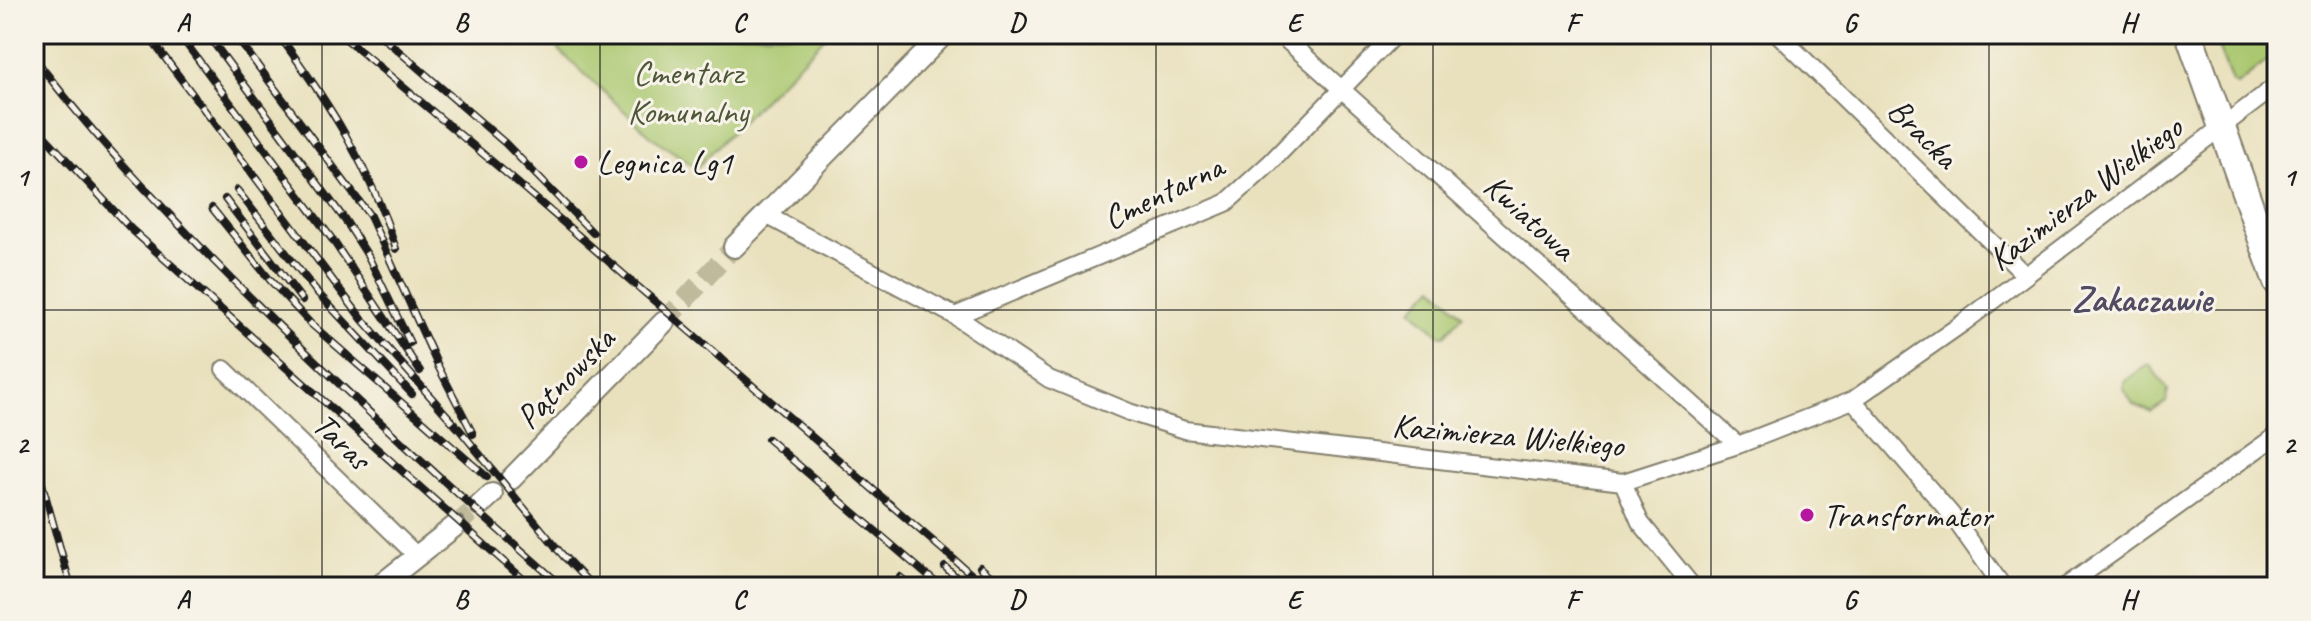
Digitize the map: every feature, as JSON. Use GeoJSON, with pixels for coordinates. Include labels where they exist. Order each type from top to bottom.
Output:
{"type":"FeatureCollection","features":[{"type":"Feature","properties":{"kind":"main road"},"geometry":{"type":"LineString","coordinates":[[2189,34],[2277,282]]}},
{"type":"Feature","properties":{"kind":"street"},"geometry":{"type":"LineString","coordinates":[[734,247],[944,34]]}},
{"type":"Feature","properties":{"kind":"street","name":"Kwiatowa"},"geometry":{"type":"LineString","coordinates":[[1280,34],[1738,445]]}},
{"type":"Feature","properties":{"kind":"street","name":"Cmentarna"},"geometry":{"type":"LineString","coordinates":[[955,316],[1226,203],[1395,34]]}},
{"type":"Feature","properties":{"kind":"street","name":"Bracka"},"geometry":{"type":"LineString","coordinates":[[1778,34],[2025,275]]}},
{"type":"Feature","properties":{"kind":"street","name":"Kazimierza Wielkiego"},"geometry":{"type":"LineString","coordinates":[[766,215],[955,316],[1049,379],[1129,412],[1185,430],[1623,482],[1738,445],[1853,400],[2277,85]]}},
{"type":"Feature","properties":{"kind":"street","name":"Pątnowska"},"geometry":{"type":"LineString","coordinates":[[511,479],[664,322]]}},
{"type":"Feature","properties":{"kind":"street","name":"Taras"},"geometry":{"type":"LineString","coordinates":[[224,369],[417,556]]}},
{"type":"Feature","properties":{"kind":"street"},"geometry":{"type":"LineString","coordinates":[[1853,400],[1951,514],[2003,587]]}},
{"type":"Feature","properties":{"kind":"street"},"geometry":{"type":"LineString","coordinates":[[2065,587],[2277,435]]}},
{"type":"Feature","properties":{"kind":"street"},"geometry":{"type":"LineString","coordinates":[[1623,482],[1640,522],[1693,587]]}},
{"type":"Feature","properties":{"kind":"street"},"geometry":{"type":"LineString","coordinates":[[378,587],[455,526]]}},
{"type":"Feature","properties":{"kind":"green space","name":"Cmentarz Komunalny"},"geometry":{"type":"Polygon","coordinates":[[[542,34],[828,34],[696,168],[652,137],[542,34]]]}},
{"type":"Feature","properties":{"kind":"green space"},"geometry":{"type":"Polygon","coordinates":[[[2213,34],[2277,34],[2277,53],[2237,85],[2232,82],[2213,34]]]}},
{"type":"Feature","properties":{"kind":"green space"},"geometry":{"type":"Polygon","coordinates":[[[1434,286],[1463,315],[1444,336],[1412,309],[1434,286]]]}},
{"type":"Feature","properties":{"kind":"green space"},"geometry":{"type":"Polygon","coordinates":[[[2149,364],[2168,390],[2167,401],[2151,412],[2133,404],[2123,388],[2125,381],[2149,364]]]}},
{"type":"Feature","properties":{"kind":"tunnel"},"geometry":{"type":"LineString","coordinates":[[664,322],[734,247]]}},
{"type":"Feature","properties":{"kind":"tunnel"},"geometry":{"type":"LineString","coordinates":[[455,526],[480,505]]}},
{"type":"Feature","properties":{"kind":"railway"},"geometry":{"type":"LineString","coordinates":[[147,34],[362,319],[459,429],[565,558]]}},
{"type":"Feature","properties":{"kind":"railway"},"geometry":{"type":"LineString","coordinates":[[179,34],[332,239],[420,371]]}},
{"type":"Feature","properties":{"kind":"railway"},"geometry":{"type":"LineString","coordinates":[[207,34],[345,220],[368,256],[410,343]]}},
{"type":"Feature","properties":{"kind":"railway"},"geometry":{"type":"LineString","coordinates":[[234,34],[370,216],[439,368],[473,434]]}},
{"type":"Feature","properties":{"kind":"railway"},"geometry":{"type":"LineString","coordinates":[[278,34],[314,85],[361,163],[396,249]]}},
{"type":"Feature","properties":{"kind":"railway"},"geometry":{"type":"LineString","coordinates":[[340,34],[986,587]]}},
{"type":"Feature","properties":{"kind":"railway"},"geometry":{"type":"LineString","coordinates":[[379,34],[505,143],[593,233]]}},
{"type":"Feature","properties":{"kind":"railway"},"geometry":{"type":"LineString","coordinates":[[34,57],[76,111],[190,237],[386,427],[563,587]]}},
{"type":"Feature","properties":{"kind":"railway"},"geometry":{"type":"LineString","coordinates":[[34,125],[131,229],[532,587]]}},
{"type":"Feature","properties":{"kind":"railway"},"geometry":{"type":"LineString","coordinates":[[237,190],[315,290],[412,394]]}},
{"type":"Feature","properties":{"kind":"railway"},"geometry":{"type":"LineString","coordinates":[[225,199],[302,300]]}},
{"type":"Feature","properties":{"kind":"railway"},"geometry":{"type":"LineString","coordinates":[[212,208],[270,280],[310,323],[487,477]]}},
{"type":"Feature","properties":{"kind":"railway"},"geometry":{"type":"LineString","coordinates":[[768,439],[941,587]]}},
{"type":"Feature","properties":{"kind":"railway"},"geometry":{"type":"LineString","coordinates":[[34,455],[71,587]]}},
{"type":"Feature","properties":{"kind":"railway"},"geometry":{"type":"LineString","coordinates":[[557,549],[593,587]]}},
{"type":"Feature","properties":{"kind":"railway"},"geometry":{"type":"LineString","coordinates":[[945,567],[967,587]]}},
{"type":"Feature","properties":{"kind":"railway"},"geometry":{"type":"LineString","coordinates":[[980,567],[1003,587]]}},
{"type":"Feature","properties":{"kind":"railway"},"geometry":{"type":"LineString","coordinates":[[900,577],[912,587]]}},
{"type":"Feature","properties":{"kind":"place","name":"Legnica Lg1"},"geometry":{"type":"Point","coordinates":[581,162]}},
{"type":"Feature","properties":{"kind":"place","name":"Transformator"},"geometry":{"type":"Point","coordinates":[1807,515]}},
{"type":"Feature","properties":{"kind":"district","name":"Zakaczawie"},"geometry":{"type":"Point","coordinates":[2142,299]}}]}
